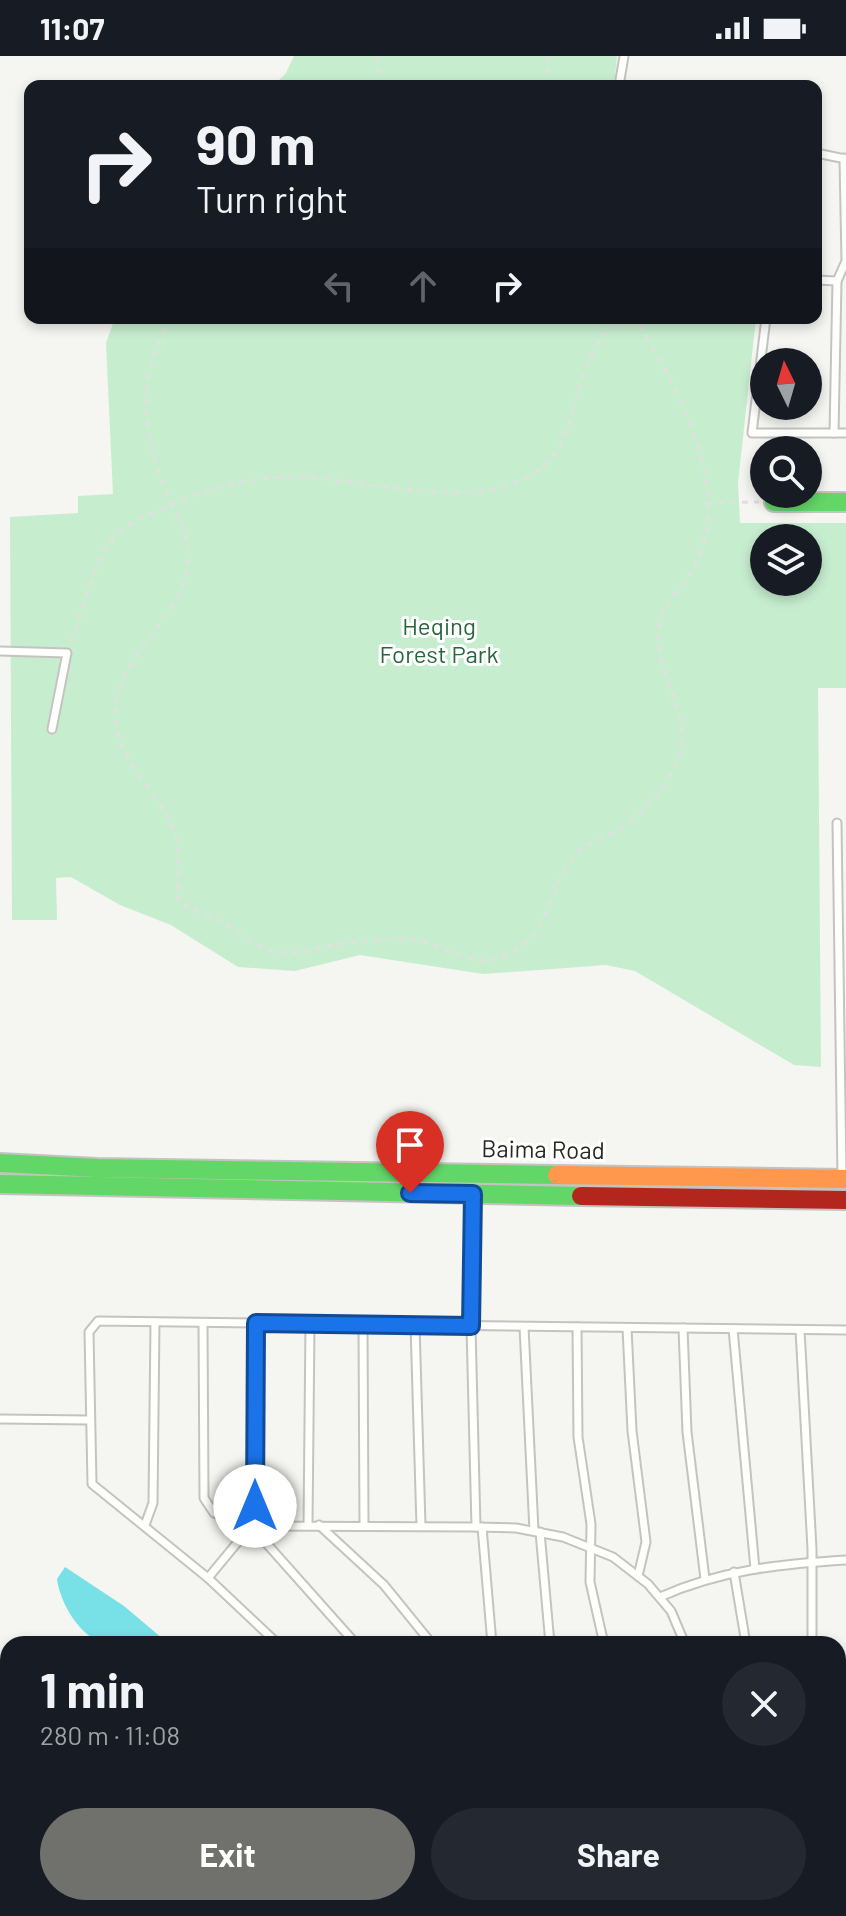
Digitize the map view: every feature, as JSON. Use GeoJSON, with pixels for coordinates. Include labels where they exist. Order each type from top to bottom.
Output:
{"type":"FeatureCollection","features":[{"type":"Feature","properties":{"kind":"street"},"geometry":{"type":"LineString","coordinates":[[822,502],[846,502]]}},
{"type":"Feature","properties":{"kind":"street","name":"Baima Road"},"geometry":{"type":"LineString","coordinates":[[0,1163],[97,1168],[844,1179]]}},
{"type":"Feature","properties":{"kind":"street","name":"Baima Road"},"geometry":{"type":"LineString","coordinates":[[0,1184],[846,1200]]}},
{"type":"Feature","properties":{"kind":"lane"},"geometry":{"type":"LineString","coordinates":[[620,80],[624,56]]}},
{"type":"Feature","properties":{"kind":"lane"},"geometry":{"type":"LineString","coordinates":[[822,154],[845,158],[846,261],[837,281],[834,433]]}},
{"type":"Feature","properties":{"kind":"lane"},"geometry":{"type":"LineString","coordinates":[[822,280],[837,281]]}},
{"type":"Feature","properties":{"kind":"lane"},"geometry":{"type":"LineString","coordinates":[[836,300],[846,300]]}},
{"type":"Feature","properties":{"kind":"lane"},"geometry":{"type":"LineString","coordinates":[[765,324],[752,433],[846,433]]}},
{"type":"Feature","properties":{"kind":"lane"},"geometry":{"type":"LineString","coordinates":[[0,651],[67,653],[52,729]]}},
{"type":"Feature","properties":{"kind":"lane"},"geometry":{"type":"LineString","coordinates":[[837,823],[844,1179]]}},
{"type":"Feature","properties":{"kind":"lane"},"geometry":{"type":"LineString","coordinates":[[473,1194],[471,1326],[479,1527],[491,1636]]}},
{"type":"Feature","properties":{"kind":"lane"},"geometry":{"type":"LineString","coordinates":[[270,1636],[208,1578],[92,1484],[89,1332],[98,1321],[846,1330]]}},
{"type":"Feature","properties":{"kind":"lane"},"geometry":{"type":"LineString","coordinates":[[145,1525],[153,1503],[155,1322]]}},
{"type":"Feature","properties":{"kind":"lane"},"geometry":{"type":"LineString","coordinates":[[203,1323],[204,1498],[214,1513],[251,1526],[479,1527],[537,1531],[589,1546],[613,1557],[660,1597],[678,1622],[682,1636]]}},
{"type":"Feature","properties":{"kind":"lane"},"geometry":{"type":"LineString","coordinates":[[208,1578],[251,1526],[255,1506],[256,1323]]}},
{"type":"Feature","properties":{"kind":"lane"},"geometry":{"type":"LineString","coordinates":[[308,1525],[310,1324]]}},
{"type":"Feature","properties":{"kind":"lane"},"geometry":{"type":"LineString","coordinates":[[363,1325],[364,1525]]}},
{"type":"Feature","properties":{"kind":"lane"},"geometry":{"type":"LineString","coordinates":[[415,1325],[421,1526]]}},
{"type":"Feature","properties":{"kind":"lane"},"geometry":{"type":"LineString","coordinates":[[524,1327],[537,1531],[549,1636]]}},
{"type":"Feature","properties":{"kind":"lane"},"geometry":{"type":"LineString","coordinates":[[577,1327],[578,1437],[591,1524],[589,1546],[593,1606],[602,1636]]}},
{"type":"Feature","properties":{"kind":"lane"},"geometry":{"type":"LineString","coordinates":[[627,1328],[632,1431],[646,1542],[638,1576]]}},
{"type":"Feature","properties":{"kind":"lane"},"geometry":{"type":"LineString","coordinates":[[683,1328],[687,1432],[705,1579]]}},
{"type":"Feature","properties":{"kind":"lane"},"geometry":{"type":"LineString","coordinates":[[733,1329],[755,1569]]}},
{"type":"Feature","properties":{"kind":"lane"},"geometry":{"type":"LineString","coordinates":[[800,1330],[812,1636]]}},
{"type":"Feature","properties":{"kind":"lane"},"geometry":{"type":"LineString","coordinates":[[0,1419],[89,1420]]}},
{"type":"Feature","properties":{"kind":"lane"},"geometry":{"type":"LineString","coordinates":[[319,1525],[384,1585],[425,1636]]}},
{"type":"Feature","properties":{"kind":"lane"},"geometry":{"type":"LineString","coordinates":[[251,1526],[349,1636]]}},
{"type":"Feature","properties":{"kind":"lane"},"geometry":{"type":"LineString","coordinates":[[660,1597],[705,1579],[734,1572],[846,1560]]}},
{"type":"Feature","properties":{"kind":"lane"},"geometry":{"type":"LineString","coordinates":[[734,1572],[745,1636]]}},
{"type":"Feature","properties":{"kind":"path"},"geometry":{"type":"LineString","coordinates":[[378,56],[379,80]]}},
{"type":"Feature","properties":{"kind":"path"},"geometry":{"type":"LineString","coordinates":[[547,80],[548,56]]}},
{"type":"Feature","properties":{"kind":"path"},"geometry":{"type":"LineString","coordinates":[[169,324],[151,369],[146,422],[154,463],[184,529],[187,572],[172,607],[131,662],[117,699],[115,717],[122,748],[173,829],[179,852],[180,903],[279,953],[301,952],[346,942],[411,939],[478,961],[503,956],[537,932],[569,862],[585,847],[626,825],[655,796],[676,766],[681,751],[682,728],[659,648],[658,633],[668,599],[701,553],[706,536],[706,503],[702,464],[687,416],[666,367],[639,324]]}},
{"type":"Feature","properties":{"kind":"path"},"geometry":{"type":"LineString","coordinates":[[67,653],[110,542],[132,522],[172,504],[210,490],[293,477],[398,489],[482,491],[517,482],[555,455],[566,435],[593,353],[603,337],[619,324]]}},
{"type":"Feature","properties":{"kind":"path"},"geometry":{"type":"LineString","coordinates":[[706,503],[750,502]]}},
{"type":"Feature","properties":{"kind":"green space"},"geometry":{"type":"Polygon","coordinates":[[[294,56],[617,56],[615,80],[279,80],[294,56]]]}},
{"type":"Feature","properties":{"kind":"green space","name":"Heqing Forest Park"},"geometry":{"type":"Polygon","coordinates":[[[113,324],[755,324],[753,348],[750,348],[738,483],[740,523],[846,523],[846,688],[818,688],[821,1067],[794,1065],[635,971],[606,965],[483,974],[360,955],[295,971],[238,967],[171,925],[120,905],[71,877],[56,878],[57,920],[12,920],[10,517],[78,513],[78,496],[113,494],[106,343],[113,324]]]}},
{"type":"Feature","properties":{"kind":"water"},"geometry":{"type":"Polygon","coordinates":[[[65,1567],[124,1606],[160,1636],[90,1636],[67,1608],[57,1579],[65,1567]]]}},
{"type":"Feature","properties":{"kind":"traffic: fast"},"geometry":{"type":"LineString","coordinates":[[822,502],[846,502]]}},
{"type":"Feature","properties":{"kind":"traffic: fast"},"geometry":{"type":"LineString","coordinates":[[0,1163],[97,1168],[557,1175]]}},
{"type":"Feature","properties":{"kind":"traffic: fast"},"geometry":{"type":"LineString","coordinates":[[0,1184],[581,1196]]}},
{"type":"Feature","properties":{"kind":"traffic: slow"},"geometry":{"type":"LineString","coordinates":[[557,1175],[846,1179]]}},
{"type":"Feature","properties":{"kind":"traffic: jam"},"geometry":{"type":"LineString","coordinates":[[581,1196],[846,1200]]}},
{"type":"Feature","properties":{"kind":"route"},"geometry":{"type":"LineString","coordinates":[[255,1506],[256,1323],[471,1326],[473,1194],[410,1193]]}}]}
